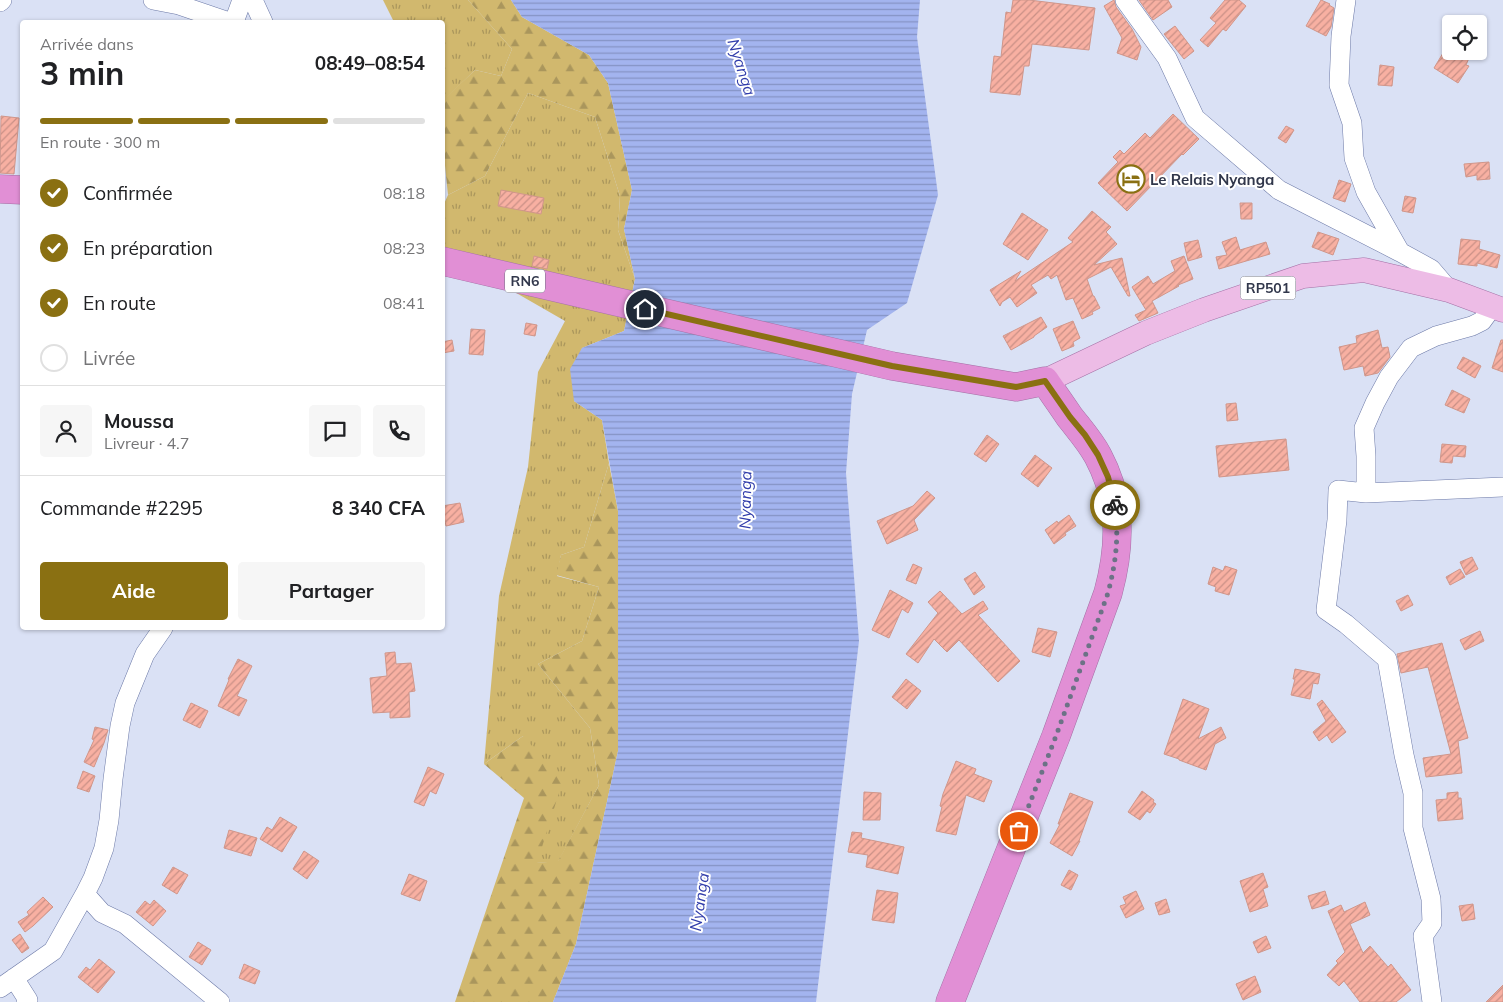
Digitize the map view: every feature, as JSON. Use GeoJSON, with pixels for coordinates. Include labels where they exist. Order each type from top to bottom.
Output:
{"type":"FeatureCollection","features":[{"type":"Feature","properties":{"kind":"highway"},"geometry":{"type":"LineString","coordinates":[[0,189],[20,190]]}},
{"type":"Feature","properties":{"kind":"highway","name":"RN6"},"geometry":{"type":"LineString","coordinates":[[445,263],[892,366],[1016,387],[1045,381]]}},
{"type":"Feature","properties":{"kind":"highway"},"geometry":{"type":"LineString","coordinates":[[950,1002],[1056,736],[1108,593],[1114,570],[1118,526],[1108,477],[1098,455],[1085,435],[1045,381]]}},
{"type":"Feature","properties":{"kind":"main road","name":"RP501"},"geometry":{"type":"LineString","coordinates":[[1045,381],[1154,330],[1204,310],[1302,276],[1364,270],[1449,290],[1498,308]]}},
{"type":"Feature","properties":{"kind":"street"},"geometry":{"type":"LineString","coordinates":[[153,0],[179,5],[223,20]]}},
{"type":"Feature","properties":{"kind":"street"},"geometry":{"type":"LineString","coordinates":[[235,20],[242,0]]}},
{"type":"Feature","properties":{"kind":"street"},"geometry":{"type":"LineString","coordinates":[[253,0],[262,20]]}},
{"type":"Feature","properties":{"kind":"street"},"geometry":{"type":"LineString","coordinates":[[1125,0],[1167,58],[1195,118],[1279,190],[1431,269],[1449,290]]}},
{"type":"Feature","properties":{"kind":"street"},"geometry":{"type":"LineString","coordinates":[[1346,0],[1341,36],[1339,85],[1352,123],[1354,158],[1366,192],[1400,252]]}},
{"type":"Feature","properties":{"kind":"street"},"geometry":{"type":"LineString","coordinates":[[1366,493],[1364,428],[1389,377],[1411,348],[1436,336],[1472,326],[1482,321],[1498,308]]}},
{"type":"Feature","properties":{"kind":"street"},"geometry":{"type":"LineString","coordinates":[[1432,1002],[1423,936],[1432,924],[1431,899],[1413,828],[1413,793],[1404,755],[1387,659],[1346,624],[1326,610],[1337,520],[1338,490],[1366,493],[1503,486]]}},
{"type":"Feature","properties":{"kind":"street"},"geometry":{"type":"LineString","coordinates":[[26,1002],[28,1000],[7,983],[53,951],[93,878],[104,848],[120,726],[125,704],[144,654],[162,630]]}},
{"type":"Feature","properties":{"kind":"street"},"geometry":{"type":"LineString","coordinates":[[85,894],[102,913],[125,924],[220,1002]]}},
{"type":"Feature","properties":{"kind":"green space"},"geometry":{"type":"Polygon","coordinates":[[[383,0],[468,0],[512,49],[501,76],[475,70],[445,99],[445,20],[393,20],[383,0]]]}},
{"type":"Feature","properties":{"kind":"green space"},"geometry":{"type":"Polygon","coordinates":[[[468,0],[511,0],[522,17],[589,55],[608,83],[632,190],[624,229],[635,279],[618,230],[620,196],[595,117],[528,93],[485,176],[448,195],[445,166],[445,98],[475,70],[501,76],[512,49],[468,0]]]}},
{"type":"Feature","properties":{"kind":"green space"},"geometry":{"type":"Polygon","coordinates":[[[528,93],[595,117],[620,196],[618,230],[635,279],[624,331],[582,348],[574,401],[602,420],[609,463],[584,547],[561,555],[557,576],[599,587],[582,641],[538,664],[590,728],[599,785],[558,862],[536,863],[523,736],[484,764],[499,596],[528,467],[538,372],[565,321],[445,252],[445,202],[448,195],[485,176],[528,93]]]}},
{"type":"Feature","properties":{"kind":"green space"},"geometry":{"type":"Polygon","coordinates":[[[609,463],[618,511],[618,751],[576,944],[553,1002],[455,1002],[524,798],[484,764],[523,736],[563,780],[537,863],[558,861],[599,785],[590,728],[538,664],[582,641],[599,587],[556,575],[561,555],[584,547],[609,463]]]}},
{"type":"Feature","properties":{"kind":"water","name":"Nyanga"},"geometry":{"type":"Polygon","coordinates":[[[511,0],[920,0],[917,37],[938,195],[907,303],[867,330],[852,394],[846,473],[859,641],[816,1002],[553,1002],[576,944],[618,751],[618,511],[602,420],[574,401],[570,369],[582,348],[624,331],[635,279],[624,229],[632,190],[608,83],[589,55],[522,17],[511,0]]]}},
{"type":"Feature","properties":{"kind":"building"},"geometry":{"type":"Polygon","coordinates":[[[1013,0],[1029,0],[1095,8],[1089,50],[1032,44],[1029,66],[1024,66],[1020,95],[990,92],[994,56],[1001,57],[1006,12],[1011,13],[1013,0]]]}},
{"type":"Feature","properties":{"kind":"building"},"geometry":{"type":"Polygon","coordinates":[[[1114,0],[1116,7],[1132,29],[1141,47],[1137,60],[1117,53],[1122,38],[1104,6],[1114,0]]]}},
{"type":"Feature","properties":{"kind":"building"},"geometry":{"type":"Polygon","coordinates":[[[1139,0],[1168,0],[1172,7],[1153,20],[1139,0]]]}},
{"type":"Feature","properties":{"kind":"building"},"geometry":{"type":"Polygon","coordinates":[[[1225,0],[1239,0],[1246,6],[1226,31],[1223,29],[1208,47],[1200,40],[1216,23],[1210,18],[1225,0]]]}},
{"type":"Feature","properties":{"kind":"building"},"geometry":{"type":"Polygon","coordinates":[[[1321,0],[1334,8],[1331,27],[1326,36],[1306,26],[1321,0]]]}},
{"type":"Feature","properties":{"kind":"building"},"geometry":{"type":"Polygon","coordinates":[[[1175,26],[1194,51],[1184,59],[1164,34],[1175,26]]]}},
{"type":"Feature","properties":{"kind":"building"},"geometry":{"type":"Polygon","coordinates":[[[1442,55],[1442,60],[1468,60],[1466,65],[1469,66],[1458,83],[1434,68],[1442,55]]]}},
{"type":"Feature","properties":{"kind":"building"},"geometry":{"type":"Polygon","coordinates":[[[1380,65],[1394,67],[1392,86],[1378,85],[1380,65]]]}},
{"type":"Feature","properties":{"kind":"building"},"geometry":{"type":"Polygon","coordinates":[[[1173,114],[1199,139],[1127,211],[1098,183],[1118,162],[1113,157],[1120,150],[1124,154],[1145,133],[1150,138],[1173,114]]]}},
{"type":"Feature","properties":{"kind":"building"},"geometry":{"type":"Polygon","coordinates":[[[1,116],[19,118],[14,174],[0,173],[1,116]]]}},
{"type":"Feature","properties":{"kind":"building"},"geometry":{"type":"Polygon","coordinates":[[[1286,126],[1294,130],[1286,143],[1278,138],[1286,126]]]}},
{"type":"Feature","properties":{"kind":"building"},"geometry":{"type":"Polygon","coordinates":[[[1489,162],[1490,179],[1477,180],[1477,175],[1466,177],[1464,164],[1489,162]]]}},
{"type":"Feature","properties":{"kind":"building"},"geometry":{"type":"Polygon","coordinates":[[[1339,180],[1351,184],[1345,202],[1333,198],[1339,180]]]}},
{"type":"Feature","properties":{"kind":"building"},"geometry":{"type":"Polygon","coordinates":[[[501,190],[544,198],[541,214],[498,206],[501,190]]]}},
{"type":"Feature","properties":{"kind":"building"},"geometry":{"type":"Polygon","coordinates":[[[1405,196],[1416,198],[1413,213],[1402,211],[1405,196]]]}},
{"type":"Feature","properties":{"kind":"building"},"geometry":{"type":"Polygon","coordinates":[[[1240,203],[1252,203],[1252,219],[1241,219],[1240,203]]]}},
{"type":"Feature","properties":{"kind":"building"},"geometry":{"type":"Polygon","coordinates":[[[1092,211],[1111,227],[1106,232],[1117,244],[1094,265],[1122,258],[1130,296],[1128,296],[1111,267],[1087,279],[1100,308],[1082,319],[1073,298],[1066,300],[1057,275],[1051,279],[1048,275],[1031,285],[1037,293],[1017,307],[1010,297],[1002,302],[1000,306],[990,290],[1021,271],[1015,281],[1073,242],[1068,238],[1092,211]]]}},
{"type":"Feature","properties":{"kind":"building"},"geometry":{"type":"Polygon","coordinates":[[[1022,213],[1048,230],[1028,260],[1003,244],[1022,213]]]}},
{"type":"Feature","properties":{"kind":"building"},"geometry":{"type":"Polygon","coordinates":[[[1318,232],[1339,239],[1333,255],[1312,247],[1318,232]]]}},
{"type":"Feature","properties":{"kind":"building"},"geometry":{"type":"Polygon","coordinates":[[[1236,237],[1240,250],[1266,242],[1270,254],[1219,269],[1216,257],[1227,255],[1222,242],[1236,237]]]}},
{"type":"Feature","properties":{"kind":"building"},"geometry":{"type":"Polygon","coordinates":[[[1461,239],[1480,241],[1479,249],[1500,255],[1497,268],[1477,263],[1477,266],[1458,264],[1461,239]]]}},
{"type":"Feature","properties":{"kind":"building"},"geometry":{"type":"Polygon","coordinates":[[[1198,240],[1202,257],[1188,261],[1184,243],[1198,240]]]}},
{"type":"Feature","properties":{"kind":"building"},"geometry":{"type":"Polygon","coordinates":[[[534,256],[549,260],[547,269],[532,266],[534,256]]]}},
{"type":"Feature","properties":{"kind":"building"},"geometry":{"type":"Polygon","coordinates":[[[1184,256],[1193,279],[1178,285],[1152,301],[1158,313],[1139,321],[1135,315],[1146,310],[1132,287],[1148,276],[1153,284],[1175,271],[1171,261],[1184,256]]]}},
{"type":"Feature","properties":{"kind":"building"},"geometry":{"type":"Polygon","coordinates":[[[1041,317],[1047,327],[1011,350],[1003,336],[1041,317]]]}},
{"type":"Feature","properties":{"kind":"building"},"geometry":{"type":"Polygon","coordinates":[[[1073,321],[1080,338],[1073,342],[1074,346],[1062,351],[1053,329],[1073,321]]]}},
{"type":"Feature","properties":{"kind":"building"},"geometry":{"type":"Polygon","coordinates":[[[526,323],[537,325],[535,336],[524,334],[526,323]]]}},
{"type":"Feature","properties":{"kind":"building"},"geometry":{"type":"Polygon","coordinates":[[[471,329],[485,330],[483,355],[469,354],[471,329]]]}},
{"type":"Feature","properties":{"kind":"building"},"geometry":{"type":"Polygon","coordinates":[[[1378,330],[1382,348],[1388,347],[1390,357],[1378,373],[1365,376],[1363,366],[1344,370],[1339,347],[1357,343],[1356,336],[1378,330]]]}},
{"type":"Feature","properties":{"kind":"building"},"geometry":{"type":"Polygon","coordinates":[[[452,340],[454,351],[445,352],[445,341],[452,340]]]}},
{"type":"Feature","properties":{"kind":"building"},"geometry":{"type":"Polygon","coordinates":[[[1501,340],[1503,340],[1503,372],[1492,368],[1501,340]]]}},
{"type":"Feature","properties":{"kind":"building"},"geometry":{"type":"Polygon","coordinates":[[[1463,357],[1481,366],[1475,378],[1457,368],[1463,357]]]}},
{"type":"Feature","properties":{"kind":"building"},"geometry":{"type":"Polygon","coordinates":[[[1452,390],[1470,399],[1464,413],[1445,405],[1452,390]]]}},
{"type":"Feature","properties":{"kind":"building"},"geometry":{"type":"Polygon","coordinates":[[[1236,403],[1238,420],[1227,421],[1226,404],[1236,403]]]}},
{"type":"Feature","properties":{"kind":"building"},"geometry":{"type":"Polygon","coordinates":[[[987,435],[999,444],[986,462],[974,454],[987,435]]]}},
{"type":"Feature","properties":{"kind":"building"},"geometry":{"type":"Polygon","coordinates":[[[1286,439],[1289,470],[1219,477],[1216,446],[1286,439]]]}},
{"type":"Feature","properties":{"kind":"building"},"geometry":{"type":"Polygon","coordinates":[[[1442,444],[1466,446],[1465,457],[1453,456],[1452,463],[1440,462],[1442,444]]]}},
{"type":"Feature","properties":{"kind":"building"},"geometry":{"type":"Polygon","coordinates":[[[1035,455],[1052,468],[1038,487],[1021,474],[1035,455]]]}},
{"type":"Feature","properties":{"kind":"building"},"geometry":{"type":"Polygon","coordinates":[[[927,491],[935,498],[914,520],[918,530],[887,544],[877,521],[913,506],[927,491]]]}},
{"type":"Feature","properties":{"kind":"building"},"geometry":{"type":"Polygon","coordinates":[[[460,503],[464,522],[446,526],[445,506],[460,503]]]}},
{"type":"Feature","properties":{"kind":"building"},"geometry":{"type":"Polygon","coordinates":[[[1069,515],[1076,526],[1065,533],[1066,535],[1054,544],[1045,530],[1069,515]]]}},
{"type":"Feature","properties":{"kind":"building"},"geometry":{"type":"Polygon","coordinates":[[[1472,557],[1478,569],[1466,575],[1460,562],[1472,557]]]}},
{"type":"Feature","properties":{"kind":"building"},"geometry":{"type":"Polygon","coordinates":[[[913,564],[922,568],[916,584],[906,580],[913,564]]]}},
{"type":"Feature","properties":{"kind":"building"},"geometry":{"type":"Polygon","coordinates":[[[1225,566],[1237,570],[1229,595],[1215,591],[1216,587],[1208,584],[1213,567],[1223,571],[1225,566]]]}},
{"type":"Feature","properties":{"kind":"building"},"geometry":{"type":"Polygon","coordinates":[[[1460,569],[1465,577],[1450,585],[1446,577],[1460,569]]]}},
{"type":"Feature","properties":{"kind":"building"},"geometry":{"type":"Polygon","coordinates":[[[975,572],[985,587],[974,595],[964,579],[975,572]]]}},
{"type":"Feature","properties":{"kind":"building"},"geometry":{"type":"Polygon","coordinates":[[[890,590],[913,603],[908,613],[902,609],[889,638],[872,630],[890,590]]]}},
{"type":"Feature","properties":{"kind":"building"},"geometry":{"type":"Polygon","coordinates":[[[940,591],[962,614],[983,601],[988,609],[978,615],[1020,661],[998,682],[959,640],[947,652],[934,639],[918,663],[906,654],[938,613],[928,602],[940,591]]]}},
{"type":"Feature","properties":{"kind":"building"},"geometry":{"type":"Polygon","coordinates":[[[1408,595],[1413,605],[1401,611],[1396,601],[1408,595]]]}},
{"type":"Feature","properties":{"kind":"building"},"geometry":{"type":"Polygon","coordinates":[[[1038,628],[1057,632],[1050,657],[1032,652],[1038,628]]]}},
{"type":"Feature","properties":{"kind":"building"},"geometry":{"type":"Polygon","coordinates":[[[1480,631],[1484,641],[1465,650],[1460,640],[1480,631]]]}},
{"type":"Feature","properties":{"kind":"building"},"geometry":{"type":"Polygon","coordinates":[[[1442,643],[1468,738],[1458,741],[1462,773],[1426,777],[1423,758],[1451,754],[1428,667],[1401,673],[1397,654],[1442,643]]]}},
{"type":"Feature","properties":{"kind":"building"},"geometry":{"type":"Polygon","coordinates":[[[395,652],[396,664],[411,663],[415,691],[409,692],[410,717],[390,718],[390,712],[373,713],[370,678],[387,676],[385,653],[395,652]]]}},
{"type":"Feature","properties":{"kind":"building"},"geometry":{"type":"Polygon","coordinates":[[[238,659],[252,666],[237,696],[247,700],[239,716],[218,706],[238,659]]]}},
{"type":"Feature","properties":{"kind":"building"},"geometry":{"type":"Polygon","coordinates":[[[1295,669],[1320,674],[1318,684],[1313,683],[1310,699],[1291,695],[1295,679],[1293,679],[1295,669]]]}},
{"type":"Feature","properties":{"kind":"building"},"geometry":{"type":"Polygon","coordinates":[[[906,679],[921,691],[907,709],[892,697],[906,679]]]}},
{"type":"Feature","properties":{"kind":"building"},"geometry":{"type":"Polygon","coordinates":[[[1183,699],[1209,709],[1198,739],[1221,727],[1226,738],[1215,744],[1206,770],[1164,754],[1183,699]]]}},
{"type":"Feature","properties":{"kind":"building"},"geometry":{"type":"Polygon","coordinates":[[[1322,700],[1346,732],[1332,743],[1327,735],[1319,741],[1313,732],[1326,721],[1317,704],[1322,700]]]}},
{"type":"Feature","properties":{"kind":"building"},"geometry":{"type":"Polygon","coordinates":[[[191,703],[208,711],[200,728],[183,720],[191,703]]]}},
{"type":"Feature","properties":{"kind":"building"},"geometry":{"type":"Polygon","coordinates":[[[95,727],[108,730],[94,767],[84,762],[94,740],[92,739],[95,727]]]}},
{"type":"Feature","properties":{"kind":"building"},"geometry":{"type":"Polygon","coordinates":[[[956,761],[976,769],[974,774],[992,781],[984,802],[966,795],[956,835],[936,831],[943,794],[956,761]]]}},
{"type":"Feature","properties":{"kind":"building"},"geometry":{"type":"Polygon","coordinates":[[[428,767],[444,774],[436,794],[430,791],[424,806],[414,802],[428,767]]]}},
{"type":"Feature","properties":{"kind":"building"},"geometry":{"type":"Polygon","coordinates":[[[83,771],[95,776],[89,792],[77,788],[83,771]]]}},
{"type":"Feature","properties":{"kind":"building"},"geometry":{"type":"Polygon","coordinates":[[[1142,791],[1154,800],[1153,802],[1156,804],[1150,813],[1147,811],[1140,820],[1128,812],[1142,791]]]}},
{"type":"Feature","properties":{"kind":"building"},"geometry":{"type":"Polygon","coordinates":[[[864,792],[881,793],[880,820],[863,820],[864,792]]]}},
{"type":"Feature","properties":{"kind":"building"},"geometry":{"type":"Polygon","coordinates":[[[1458,792],[1458,798],[1461,798],[1463,819],[1438,821],[1436,800],[1447,799],[1447,793],[1458,792]]]}},
{"type":"Feature","properties":{"kind":"building"},"geometry":{"type":"Polygon","coordinates":[[[1070,793],[1093,802],[1080,841],[1072,856],[1050,843],[1060,824],[1058,824],[1070,793]]]}},
{"type":"Feature","properties":{"kind":"building"},"geometry":{"type":"Polygon","coordinates":[[[280,817],[297,827],[282,852],[260,839],[267,827],[272,830],[280,817]]]}},
{"type":"Feature","properties":{"kind":"building"},"geometry":{"type":"Polygon","coordinates":[[[229,830],[257,838],[251,856],[224,848],[229,830]]]}},
{"type":"Feature","properties":{"kind":"building"},"geometry":{"type":"Polygon","coordinates":[[[852,832],[862,833],[861,838],[904,847],[898,874],[866,867],[868,855],[848,852],[852,832]]]}},
{"type":"Feature","properties":{"kind":"building"},"geometry":{"type":"Polygon","coordinates":[[[304,851],[319,861],[307,879],[293,869],[304,851]]]}},
{"type":"Feature","properties":{"kind":"building"},"geometry":{"type":"Polygon","coordinates":[[[173,867],[188,875],[177,894],[162,885],[173,867]]]}},
{"type":"Feature","properties":{"kind":"building"},"geometry":{"type":"Polygon","coordinates":[[[1069,870],[1078,875],[1071,890],[1061,885],[1069,870]]]}},
{"type":"Feature","properties":{"kind":"building"},"geometry":{"type":"Polygon","coordinates":[[[1263,873],[1268,887],[1263,889],[1268,906],[1250,912],[1240,881],[1263,873]]]}},
{"type":"Feature","properties":{"kind":"building"},"geometry":{"type":"Polygon","coordinates":[[[409,874],[427,881],[420,901],[401,894],[409,874]]]}},
{"type":"Feature","properties":{"kind":"building"},"geometry":{"type":"Polygon","coordinates":[[[877,890],[898,893],[894,923],[872,920],[877,890]]]}},
{"type":"Feature","properties":{"kind":"building"},"geometry":{"type":"Polygon","coordinates":[[[1136,891],[1144,909],[1126,918],[1120,906],[1126,904],[1123,897],[1136,891]]]}},
{"type":"Feature","properties":{"kind":"building"},"geometry":{"type":"Polygon","coordinates":[[[1325,891],[1329,904],[1312,909],[1308,896],[1325,891]]]}},
{"type":"Feature","properties":{"kind":"building"},"geometry":{"type":"Polygon","coordinates":[[[43,897],[53,907],[25,932],[18,922],[29,915],[27,912],[43,897]]]}},
{"type":"Feature","properties":{"kind":"building"},"geometry":{"type":"Polygon","coordinates":[[[1166,899],[1170,912],[1159,915],[1155,903],[1166,899]]]}},
{"type":"Feature","properties":{"kind":"building"},"geometry":{"type":"Polygon","coordinates":[[[154,900],[166,911],[153,926],[136,912],[145,901],[150,905],[154,900]]]}},
{"type":"Feature","properties":{"kind":"building"},"geometry":{"type":"Polygon","coordinates":[[[1365,902],[1370,915],[1350,924],[1363,953],[1370,946],[1388,967],[1391,964],[1411,990],[1396,1002],[1360,1002],[1344,981],[1339,986],[1327,975],[1338,963],[1336,961],[1345,952],[1328,911],[1341,905],[1344,912],[1365,902]]]}},
{"type":"Feature","properties":{"kind":"building"},"geometry":{"type":"Polygon","coordinates":[[[1473,904],[1475,919],[1462,921],[1459,906],[1473,904]]]}},
{"type":"Feature","properties":{"kind":"building"},"geometry":{"type":"Polygon","coordinates":[[[20,934],[29,948],[22,953],[12,940],[20,934]]]}},
{"type":"Feature","properties":{"kind":"building"},"geometry":{"type":"Polygon","coordinates":[[[1266,936],[1271,948],[1258,953],[1253,942],[1266,936]]]}},
{"type":"Feature","properties":{"kind":"building"},"geometry":{"type":"Polygon","coordinates":[[[198,942],[211,950],[202,965],[189,957],[198,942]]]}},
{"type":"Feature","properties":{"kind":"building"},"geometry":{"type":"Polygon","coordinates":[[[99,959],[115,972],[98,993],[78,977],[86,967],[90,970],[99,959]]]}},
{"type":"Feature","properties":{"kind":"building"},"geometry":{"type":"Polygon","coordinates":[[[244,964],[260,971],[255,984],[239,978],[244,964]]]}},
{"type":"Feature","properties":{"kind":"building"},"geometry":{"type":"Polygon","coordinates":[[[1255,976],[1261,992],[1243,1000],[1236,984],[1255,976]]]}},
{"type":"Feature","properties":{"kind":"building"},"geometry":{"type":"Polygon","coordinates":[[[1503,985],[1503,1002],[1486,1002],[1503,985]]]}},
{"type":"Feature","properties":{"kind":"way so far"},"geometry":{"type":"LineString","coordinates":[[1019,831],[1108,593],[1117,550],[1118,526],[1115,505]]}},
{"type":"Feature","properties":{"kind":"place","name":"Le Relais Nyanga"},"geometry":{"type":"Point","coordinates":[1131,179]}},
{"type":"Feature","properties":{"kind":"route"},"geometry":{"type":"LineString","coordinates":[[645,309],[892,366],[1016,387],[1045,381],[1098,455],[1108,477],[1115,505]]}}]}
